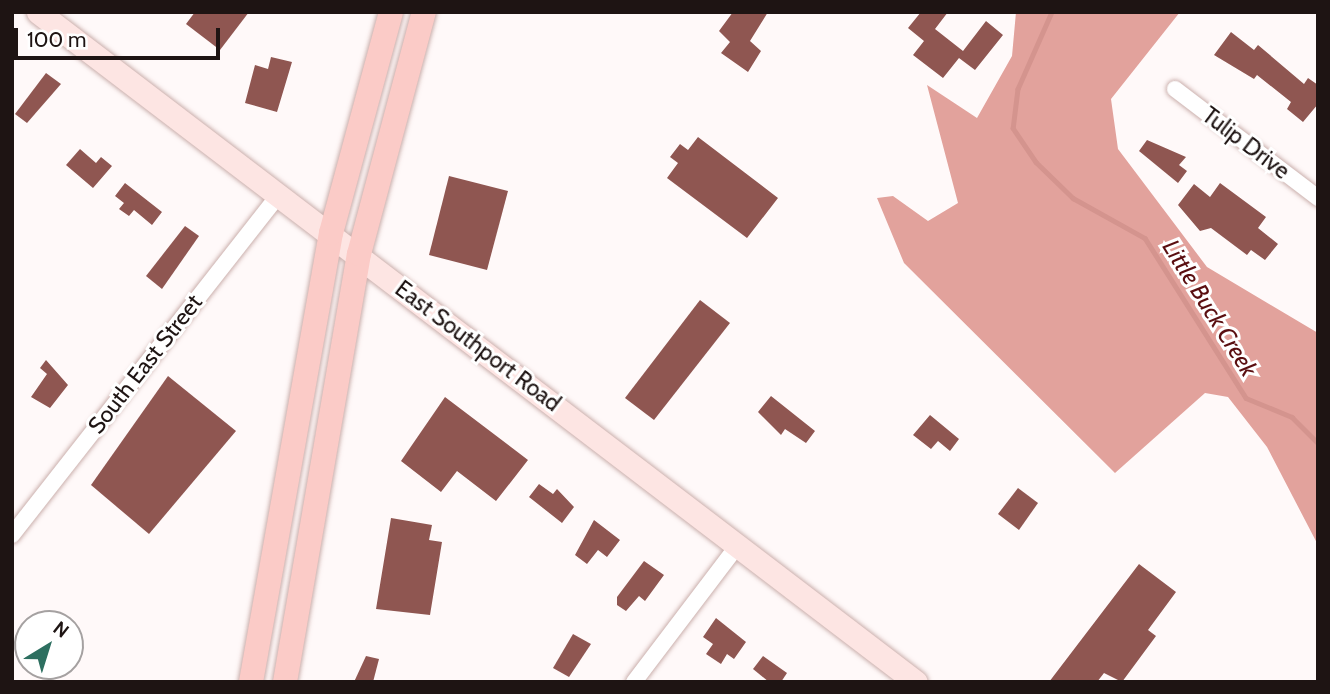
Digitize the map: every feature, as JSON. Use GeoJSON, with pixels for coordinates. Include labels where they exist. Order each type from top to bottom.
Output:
{"type":"FeatureCollection","features":[{"type":"Feature","properties":{"kind":"main road"},"geometry":{"type":"LineString","coordinates":[[251,682],[331,233],[391,12]]}},
{"type":"Feature","properties":{"kind":"main road"},"geometry":{"type":"LineString","coordinates":[[285,682],[359,254],[424,12]]}},
{"type":"Feature","properties":{"kind":"main road","name":"East Southport Road"},"geometry":{"type":"LineString","coordinates":[[39,13],[359,254],[916,682]]}},
{"type":"Feature","properties":{"kind":"street","name":"Tulip Drive"},"geometry":{"type":"LineString","coordinates":[[1175,89],[1318,198]]}},
{"type":"Feature","properties":{"kind":"street","name":"South East Street"},"geometry":{"type":"LineString","coordinates":[[12,535],[279,194]]}},
{"type":"Feature","properties":{"kind":"street"},"geometry":{"type":"LineString","coordinates":[[634,682],[738,545]]}},
{"type":"Feature","properties":{"kind":"shaded area"},"geometry":{"type":"Polygon","coordinates":[[[1016,12],[1180,12],[1111,99],[1118,149],[1207,267],[1318,333],[1318,545],[1267,447],[1228,397],[1205,393],[1115,473],[904,263],[877,198],[893,196],[928,221],[958,203],[927,85],[977,118],[1012,56],[1016,12]]]}},
{"type":"Feature","properties":{"kind":"building"},"geometry":{"type":"Polygon","coordinates":[[[195,12],[249,12],[220,50],[186,24],[195,12]]]}},
{"type":"Feature","properties":{"kind":"building"},"geometry":{"type":"Polygon","coordinates":[[[733,12],[768,12],[750,41],[761,51],[748,72],[721,53],[730,42],[719,31],[733,12]]]}},
{"type":"Feature","properties":{"kind":"building"},"geometry":{"type":"Polygon","coordinates":[[[921,12],[948,12],[935,29],[963,51],[986,21],[1003,35],[975,70],[959,58],[943,78],[913,55],[924,41],[908,28],[921,12]]]}},
{"type":"Feature","properties":{"kind":"building"},"geometry":{"type":"Polygon","coordinates":[[[1231,32],[1254,50],[1258,45],[1304,84],[1308,78],[1318,85],[1318,104],[1303,122],[1287,109],[1291,102],[1257,75],[1254,79],[1214,55],[1231,32]]]}},
{"type":"Feature","properties":{"kind":"building"},"geometry":{"type":"Polygon","coordinates":[[[271,57],[292,62],[277,112],[245,103],[255,65],[268,69],[271,57]]]}},
{"type":"Feature","properties":{"kind":"building"},"geometry":{"type":"Polygon","coordinates":[[[46,73],[61,84],[27,123],[15,114],[46,73]]]}},
{"type":"Feature","properties":{"kind":"building"},"geometry":{"type":"Polygon","coordinates":[[[698,137],[778,198],[747,238],[667,178],[678,163],[670,157],[680,144],[688,150],[698,137]]]}},
{"type":"Feature","properties":{"kind":"building"},"geometry":{"type":"Polygon","coordinates":[[[1147,140],[1186,157],[1179,165],[1187,171],[1178,183],[1139,151],[1147,140]]]}},
{"type":"Feature","properties":{"kind":"building"},"geometry":{"type":"Polygon","coordinates":[[[80,149],[96,163],[101,157],[112,166],[93,188],[66,165],[80,149]]]}},
{"type":"Feature","properties":{"kind":"building"},"geometry":{"type":"Polygon","coordinates":[[[449,176],[508,191],[487,270],[429,255],[449,176]]]}},
{"type":"Feature","properties":{"kind":"building"},"geometry":{"type":"Polygon","coordinates":[[[125,183],[162,212],[152,225],[134,210],[129,216],[119,209],[124,203],[115,196],[125,183]]]}},
{"type":"Feature","properties":{"kind":"building"},"geometry":{"type":"Polygon","coordinates":[[[1220,183],[1266,217],[1258,228],[1278,244],[1265,260],[1251,250],[1247,255],[1211,228],[1200,231],[1178,205],[1194,184],[1210,197],[1220,183]]]}},
{"type":"Feature","properties":{"kind":"building"},"geometry":{"type":"Polygon","coordinates":[[[185,226],[199,236],[162,289],[146,276],[185,226]]]}},
{"type":"Feature","properties":{"kind":"building"},"geometry":{"type":"Polygon","coordinates":[[[700,300],[730,323],[654,420],[625,398],[700,300]]]}},
{"type":"Feature","properties":{"kind":"building"},"geometry":{"type":"Polygon","coordinates":[[[46,360],[68,385],[50,408],[31,397],[47,374],[40,368],[46,360]]]}},
{"type":"Feature","properties":{"kind":"building"},"geometry":{"type":"Polygon","coordinates":[[[168,376],[236,431],[149,534],[91,485],[168,376]]]}},
{"type":"Feature","properties":{"kind":"building"},"geometry":{"type":"Polygon","coordinates":[[[771,396],[815,431],[806,443],[785,429],[781,435],[758,412],[771,396]]]}},
{"type":"Feature","properties":{"kind":"building"},"geometry":{"type":"Polygon","coordinates":[[[445,397],[528,460],[496,501],[457,471],[441,492],[401,461],[445,397]]]}},
{"type":"Feature","properties":{"kind":"building"},"geometry":{"type":"Polygon","coordinates":[[[930,415],[959,439],[950,451],[938,441],[931,449],[913,435],[930,415]]]}},
{"type":"Feature","properties":{"kind":"building"},"geometry":{"type":"Polygon","coordinates":[[[539,484],[553,494],[557,489],[574,507],[562,523],[529,497],[539,484]]]}},
{"type":"Feature","properties":{"kind":"building"},"geometry":{"type":"Polygon","coordinates":[[[1018,488],[1038,503],[1019,530],[998,514],[1018,488]]]}},
{"type":"Feature","properties":{"kind":"building"},"geometry":{"type":"Polygon","coordinates":[[[391,518],[432,525],[429,540],[442,542],[430,615],[376,609],[391,518]]]}},
{"type":"Feature","properties":{"kind":"building"},"geometry":{"type":"Polygon","coordinates":[[[594,520],[620,540],[607,557],[598,550],[587,564],[575,555],[594,520]]]}},
{"type":"Feature","properties":{"kind":"building"},"geometry":{"type":"Polygon","coordinates":[[[644,561],[664,575],[645,601],[639,596],[626,611],[617,605],[617,597],[644,561]]]}},
{"type":"Feature","properties":{"kind":"building"},"geometry":{"type":"Polygon","coordinates":[[[1139,564],[1176,592],[1148,630],[1156,636],[1122,682],[1104,673],[1097,682],[1049,682],[1139,564]]]}},
{"type":"Feature","properties":{"kind":"building"},"geometry":{"type":"Polygon","coordinates":[[[716,618],[746,642],[734,659],[727,654],[721,664],[706,654],[713,644],[703,637],[716,618]]]}},
{"type":"Feature","properties":{"kind":"building"},"geometry":{"type":"Polygon","coordinates":[[[573,634],[591,644],[569,677],[553,668],[573,634]]]}},
{"type":"Feature","properties":{"kind":"building"},"geometry":{"type":"Polygon","coordinates":[[[366,656],[379,659],[373,682],[354,682],[366,656]]]}},
{"type":"Feature","properties":{"kind":"building"},"geometry":{"type":"Polygon","coordinates":[[[763,656],[787,673],[781,682],[769,682],[753,669],[763,656]]]}},
{"type":"Feature","properties":{"kind":"waterway","name":"Little Buck Creek"},"geometry":{"type":"LineString","coordinates":[[1052,12],[1018,89],[1013,128],[1036,162],[1073,198],[1145,238],[1246,398],[1292,417],[1318,443]]}}]}
